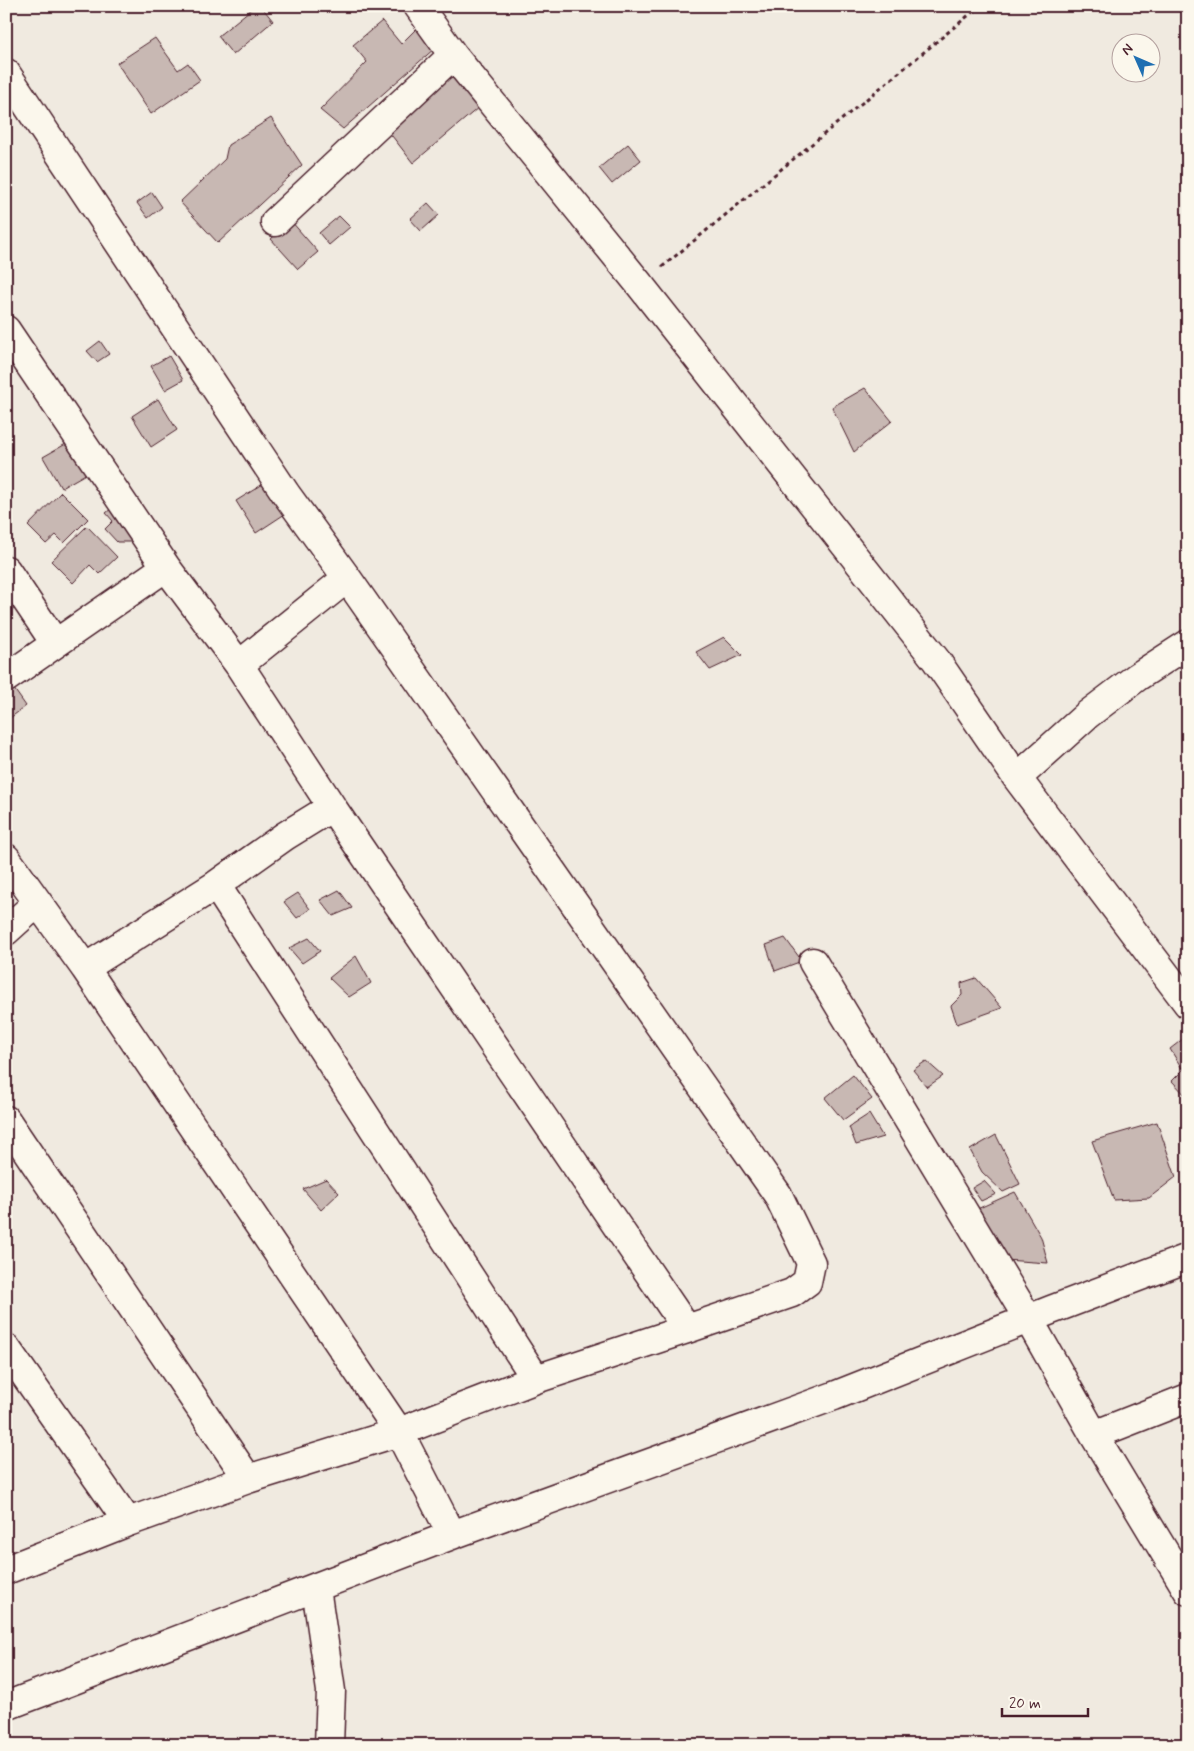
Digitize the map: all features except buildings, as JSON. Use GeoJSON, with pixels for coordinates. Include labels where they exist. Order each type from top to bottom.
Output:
{"type":"FeatureCollection","features":[{"type":"Feature","properties":{"kind":"street"},"geometry":{"type":"LineString","coordinates":[[418,6],[453,55],[640,285],[936,660],[1018,778],[1188,1004]]}},
{"type":"Feature","properties":{"kind":"street"},"geometry":{"type":"LineString","coordinates":[[275,222],[453,55]]}},
{"type":"Feature","properties":{"kind":"street"},"geometry":{"type":"LineString","coordinates":[[6,73],[286,494],[347,578],[778,1195],[811,1263],[808,1282],[792,1294],[536,1378],[399,1432],[248,1479],[128,1522],[6,1570]]}},
{"type":"Feature","properties":{"kind":"street"},"geometry":{"type":"LineString","coordinates":[[6,330],[166,567],[239,665],[332,807],[687,1329]]}},
{"type":"Feature","properties":{"kind":"street"},"geometry":{"type":"LineString","coordinates":[[6,678],[166,567]]}},
{"type":"Feature","properties":{"kind":"street"},"geometry":{"type":"LineString","coordinates":[[6,570],[55,644]]}},
{"type":"Feature","properties":{"kind":"street"},"geometry":{"type":"LineString","coordinates":[[239,665],[347,578]]}},
{"type":"Feature","properties":{"kind":"street"},"geometry":{"type":"LineString","coordinates":[[1018,778],[1086,715],[1188,644]]}},
{"type":"Feature","properties":{"kind":"street"},"geometry":{"type":"LineString","coordinates":[[84,968],[216,885],[285,836],[332,807]]}},
{"type":"Feature","properties":{"kind":"street"},"geometry":{"type":"LineString","coordinates":[[6,858],[84,968],[399,1432],[452,1534]]}},
{"type":"Feature","properties":{"kind":"street"},"geometry":{"type":"LineString","coordinates":[[216,885],[536,1378]]}},
{"type":"Feature","properties":{"kind":"street"},"geometry":{"type":"LineString","coordinates":[[6,931],[37,903]]}},
{"type":"Feature","properties":{"kind":"street"},"geometry":{"type":"LineString","coordinates":[[813,962],[1029,1320],[1094,1436],[1188,1591]]}},
{"type":"Feature","properties":{"kind":"street"},"geometry":{"type":"LineString","coordinates":[[6,1120],[248,1479]]}},
{"type":"Feature","properties":{"kind":"street"},"geometry":{"type":"LineString","coordinates":[[6,1706],[452,1534],[834,1396],[1188,1258]]}},
{"type":"Feature","properties":{"kind":"street"},"geometry":{"type":"LineString","coordinates":[[6,1348],[128,1522]]}},
{"type":"Feature","properties":{"kind":"street"},"geometry":{"type":"LineString","coordinates":[[1094,1436],[1188,1399]]}},
{"type":"Feature","properties":{"kind":"street"},"geometry":{"type":"LineString","coordinates":[[316,1588],[330,1691],[329,1745]]}},
{"type":"Feature","properties":{"kind":"path"},"geometry":{"type":"LineString","coordinates":[[640,285],[980,6]]}}]}
